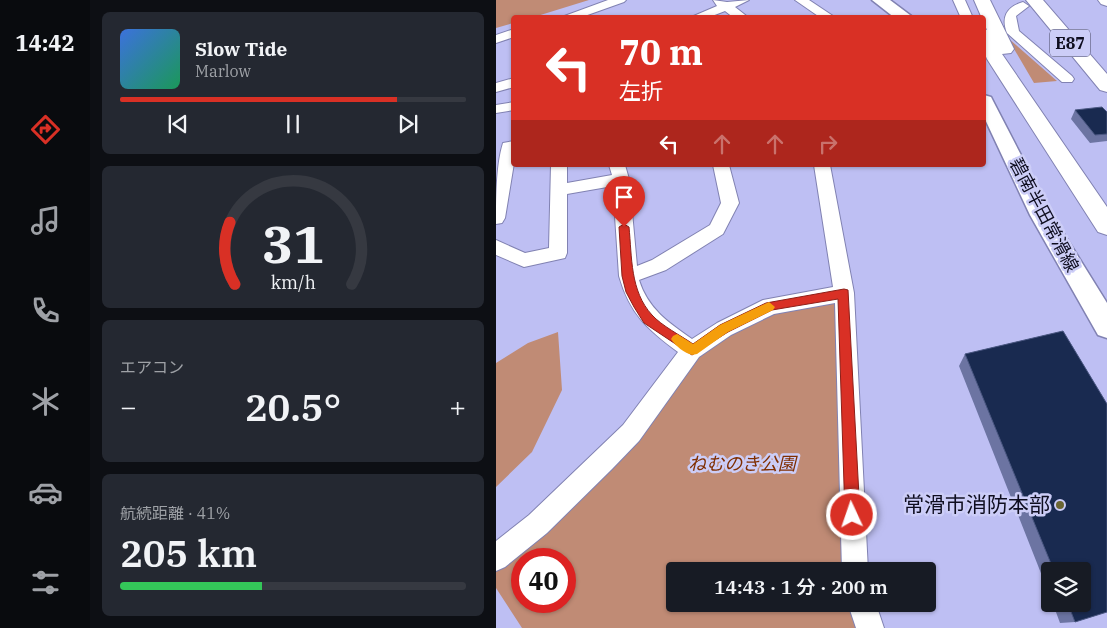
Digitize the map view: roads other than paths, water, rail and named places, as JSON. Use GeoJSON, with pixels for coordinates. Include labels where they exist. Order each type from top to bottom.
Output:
{"type":"FeatureCollection","features":[{"type":"Feature","properties":{"kind":"highway"},"geometry":{"type":"LineString","coordinates":[[970,0],[975,15]]}},
{"type":"Feature","properties":{"kind":"highway"},"geometry":{"type":"LineString","coordinates":[[982,0],[1031,110]]}},
{"type":"Feature","properties":{"kind":"highway","name":"E87"},"geometry":{"type":"LineString","coordinates":[[1054,0],[1089,39]]}},
{"type":"Feature","properties":{"kind":"highway","name":"E87"},"geometry":{"type":"LineString","coordinates":[[1029,3],[1107,86]]}},
{"type":"Feature","properties":{"kind":"highway"},"geometry":{"type":"LineString","coordinates":[[986,38],[1000,65],[1107,226]]}},
{"type":"Feature","properties":{"kind":"main road"},"geometry":{"type":"LineString","coordinates":[[880,0],[902,15]]}},
{"type":"Feature","properties":{"kind":"main road","name":"碧南半田常滑線"},"geometry":{"type":"LineString","coordinates":[[986,105],[1041,215],[1107,327]]}},
{"type":"Feature","properties":{"kind":"street"},"geometry":{"type":"LineString","coordinates":[[574,15],[620,0]]}},
{"type":"Feature","properties":{"kind":"street"},"geometry":{"type":"LineString","coordinates":[[700,15],[721,3],[743,0]]}},
{"type":"Feature","properties":{"kind":"street"},"geometry":{"type":"LineString","coordinates":[[801,0],[825,15]]}},
{"type":"Feature","properties":{"kind":"street"},"geometry":{"type":"LineString","coordinates":[[959,0],[966,15]]}},
{"type":"Feature","properties":{"kind":"street"},"geometry":{"type":"LineString","coordinates":[[721,3],[739,15]]}},
{"type":"Feature","properties":{"kind":"street"},"geometry":{"type":"LineString","coordinates":[[1029,3],[1011,13],[1009,23],[1013,33],[1067,80]]}},
{"type":"Feature","properties":{"kind":"street"},"geometry":{"type":"LineString","coordinates":[[496,39],[511,34]]}},
{"type":"Feature","properties":{"kind":"street"},"geometry":{"type":"LineString","coordinates":[[496,88],[511,83]]}},
{"type":"Feature","properties":{"kind":"street"},"geometry":{"type":"LineString","coordinates":[[496,109],[511,106]]}},
{"type":"Feature","properties":{"kind":"street"},"geometry":{"type":"LineString","coordinates":[[496,218],[497,193],[509,147],[511,147]]}},
{"type":"Feature","properties":{"kind":"street"},"geometry":{"type":"LineString","coordinates":[[496,247],[524,260],[558,253],[560,167]]}},
{"type":"Feature","properties":{"kind":"street"},"geometry":{"type":"LineString","coordinates":[[628,276],[659,265],[717,229],[730,202],[721,167]]}},
{"type":"Feature","properties":{"kind":"street"},"geometry":{"type":"LineString","coordinates":[[822,167],[844,293],[856,562]]}},
{"type":"Feature","properties":{"kind":"street"},"geometry":{"type":"LineString","coordinates":[[559,190],[619,172],[628,276],[632,292],[648,319],[692,350]]}},
{"type":"Feature","properties":{"kind":"street"},"geometry":{"type":"LineString","coordinates":[[496,558],[538,524],[604,461],[631,432],[692,350],[724,329],[770,306],[844,293]]}},
{"type":"Feature","properties":{"kind":"street"},"geometry":{"type":"LineString","coordinates":[[865,612],[870,628]]}},
{"type":"Feature","properties":{"kind":"place","name":"常滑市消防本部"},"geometry":{"type":"Point","coordinates":[1060,505]}},
{"type":"Feature","properties":{"kind":"park label","name":"ねむのき公園"},"geometry":{"type":"Point","coordinates":[742,464]}}]}
